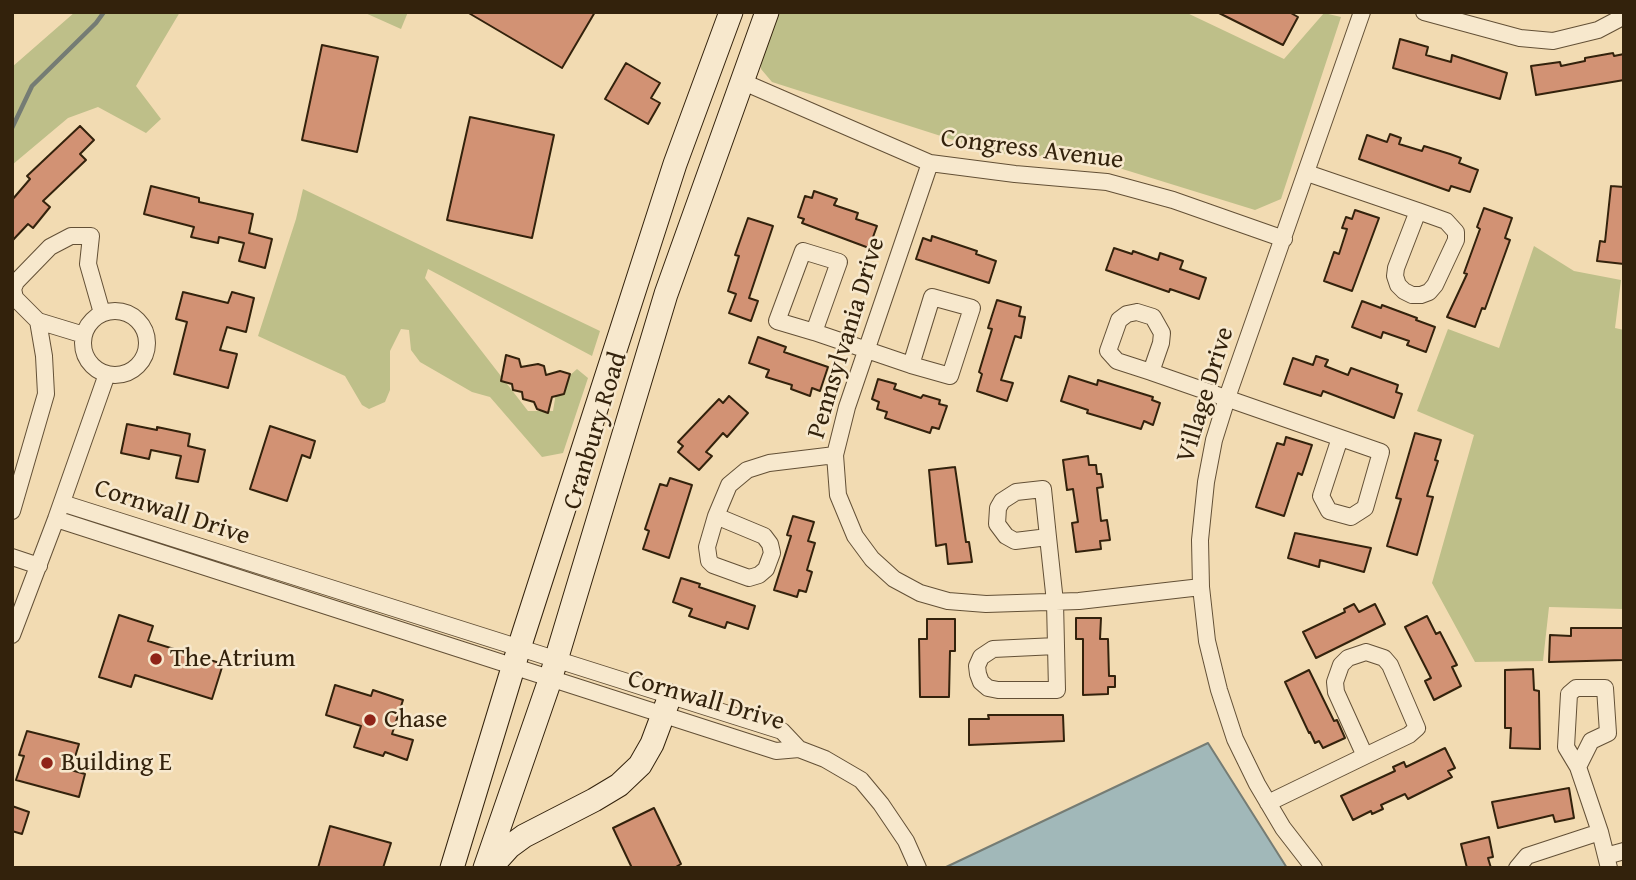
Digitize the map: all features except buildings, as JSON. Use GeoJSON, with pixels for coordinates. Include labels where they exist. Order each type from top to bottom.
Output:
{"type":"FeatureCollection","features":[{"type":"Feature","properties":{"kind":"main road","name":"Cranbury Road"},"geometry":{"type":"LineString","coordinates":[[452,868],[516,658],[675,164],[731,12]]}},
{"type":"Feature","properties":{"kind":"main road","name":"Cranbury Road"},"geometry":{"type":"LineString","coordinates":[[488,868],[553,670],[666,294],[767,12]]}},
{"type":"Feature","properties":{"kind":"main road"},"geometry":{"type":"LineString","coordinates":[[488,868],[524,836],[619,785],[640,765],[652,744],[666,706]]}},
{"type":"Feature","properties":{"kind":"street","name":"Village Drive"},"geometry":{"type":"LineString","coordinates":[[1314,868],[1283,828],[1268,803],[1236,738],[1219,691],[1207,641],[1201,587],[1200,540],[1204,490],[1214,440],[1362,12]]}},
{"type":"Feature","properties":{"kind":"street"},"geometry":{"type":"LineString","coordinates":[[1424,12],[1520,38],[1553,41],[1598,30],[1617,20],[1624,12]]}},
{"type":"Feature","properties":{"kind":"street","name":"Congress Avenue"},"geometry":{"type":"LineString","coordinates":[[741,81],[930,163],[1107,182],[1173,200],[1284,239]]}},
{"type":"Feature","properties":{"kind":"street","name":"Pennsylvania Drive"},"geometry":{"type":"LineString","coordinates":[[930,163],[847,407],[835,455],[838,495],[848,523],[872,559],[894,579],[920,593],[955,602],[1055,602],[1201,587]]}},
{"type":"Feature","properties":{"kind":"street"},"geometry":{"type":"LineString","coordinates":[[1307,173],[1418,211],[1451,224],[1456,232],[1456,240],[1435,285],[1429,292],[1412,295],[1398,285],[1395,276],[1418,211]]}},
{"type":"Feature","properties":{"kind":"street"},"geometry":{"type":"LineString","coordinates":[[84,335],[38,321],[15,298],[13,289],[16,282],[50,247],[71,236],[91,236],[88,264],[102,313]]}},
{"type":"Feature","properties":{"kind":"street"},"geometry":{"type":"LineString","coordinates":[[814,332],[839,262],[803,251],[777,321],[911,365],[950,376],[972,308],[932,297],[911,365]]}},
{"type":"Feature","properties":{"kind":"street"},"geometry":{"type":"LineString","coordinates":[[124,312],[134,316],[142,324],[148,345],[145,356],[129,372],[107,374],[90,364],[83,345],[84,335],[94,318],[102,313],[124,312]]}},
{"type":"Feature","properties":{"kind":"street"},"geometry":{"type":"LineString","coordinates":[[12,511],[46,394],[44,356],[38,321]]}},
{"type":"Feature","properties":{"kind":"street"},"geometry":{"type":"LineString","coordinates":[[1151,372],[1381,452],[1365,508],[1351,517],[1329,511],[1321,496],[1340,438]]}},
{"type":"Feature","properties":{"kind":"street"},"geometry":{"type":"LineString","coordinates":[[12,635],[57,519],[107,374]]}},
{"type":"Feature","properties":{"kind":"street"},"geometry":{"type":"LineString","coordinates":[[716,516],[764,536],[770,544],[772,553],[766,569],[759,575],[749,578],[713,565],[709,561],[707,547],[716,516],[729,485],[747,470],[758,465],[835,455]]}},
{"type":"Feature","properties":{"kind":"street"},"geometry":{"type":"LineString","coordinates":[[1048,537],[1015,541],[1006,536],[997,523],[998,508],[1008,496],[1016,492],[1044,489],[1055,602],[1056,646],[1057,690],[998,690],[988,688],[981,682],[977,666],[981,657],[993,649],[1056,646]]}},
{"type":"Feature","properties":{"kind":"street","name":"Cornwall Drive"},"geometry":{"type":"LineString","coordinates":[[62,503],[516,658],[666,706],[776,751],[799,749],[825,759],[861,780],[906,841],[918,868]]}},
{"type":"Feature","properties":{"kind":"street","name":"Cornwall Drive"},"geometry":{"type":"LineString","coordinates":[[57,519],[516,658]]}},
{"type":"Feature","properties":{"kind":"street"},"geometry":{"type":"LineString","coordinates":[[12,557],[39,566]]}},
{"type":"Feature","properties":{"kind":"street"},"geometry":{"type":"LineString","coordinates":[[1268,803],[1409,735],[1417,728],[1390,665],[1384,658],[1366,652],[1348,658],[1341,665],[1335,682],[1336,692],[1365,756]]}},
{"type":"Feature","properties":{"kind":"street"},"geometry":{"type":"LineString","coordinates":[[1578,767],[1591,741],[1608,733],[1605,688],[1576,688],[1569,694],[1566,747],[1578,767],[1601,832],[1607,862],[1624,851]]}},
{"type":"Feature","properties":{"kind":"street"},"geometry":{"type":"LineString","coordinates":[[1517,868],[1527,856],[1601,832]]}},
{"type":"Feature","properties":{"kind":"green space"},"geometry":{"type":"Polygon","coordinates":[[[75,12],[180,12],[136,86],[161,119],[146,133],[98,107],[68,118],[12,165],[12,67],[75,12]]]}},
{"type":"Feature","properties":{"kind":"green space"},"geometry":{"type":"Polygon","coordinates":[[[363,12],[408,12],[401,29],[363,12]]]}},
{"type":"Feature","properties":{"kind":"green space"},"geometry":{"type":"Polygon","coordinates":[[[775,12],[1185,12],[1284,59],[1324,13],[1341,17],[1281,199],[1255,210],[1090,159],[994,153],[772,82],[761,69],[760,51],[775,12]]]}},
{"type":"Feature","properties":{"kind":"green space"},"geometry":{"type":"Polygon","coordinates":[[[303,189],[600,331],[592,356],[428,269],[425,278],[528,411],[553,411],[557,387],[577,369],[588,378],[563,453],[542,457],[490,397],[472,392],[420,362],[411,350],[409,330],[401,329],[390,351],[390,390],[385,402],[369,409],[362,405],[345,376],[258,336],[303,189]]]}},
{"type":"Feature","properties":{"kind":"green space"},"geometry":{"type":"Polygon","coordinates":[[[1534,246],[1574,271],[1621,280],[1615,328],[1624,330],[1624,609],[1549,607],[1543,661],[1475,662],[1432,583],[1474,435],[1417,411],[1448,329],[1499,348],[1534,246]]]}},
{"type":"Feature","properties":{"kind":"water"},"geometry":{"type":"Polygon","coordinates":[[[1208,743],[1287,868],[944,868],[1208,743]]]}},
{"type":"Feature","properties":{"kind":"waterway"},"geometry":{"type":"LineString","coordinates":[[12,128],[32,86],[104,12]]}},
{"type":"Feature","properties":{"kind":"place","name":"The Atrium"},"geometry":{"type":"Point","coordinates":[156,659]}},
{"type":"Feature","properties":{"kind":"place","name":"Chase"},"geometry":{"type":"Point","coordinates":[370,720]}},
{"type":"Feature","properties":{"kind":"place","name":"Building E"},"geometry":{"type":"Point","coordinates":[47,763]}}]}
